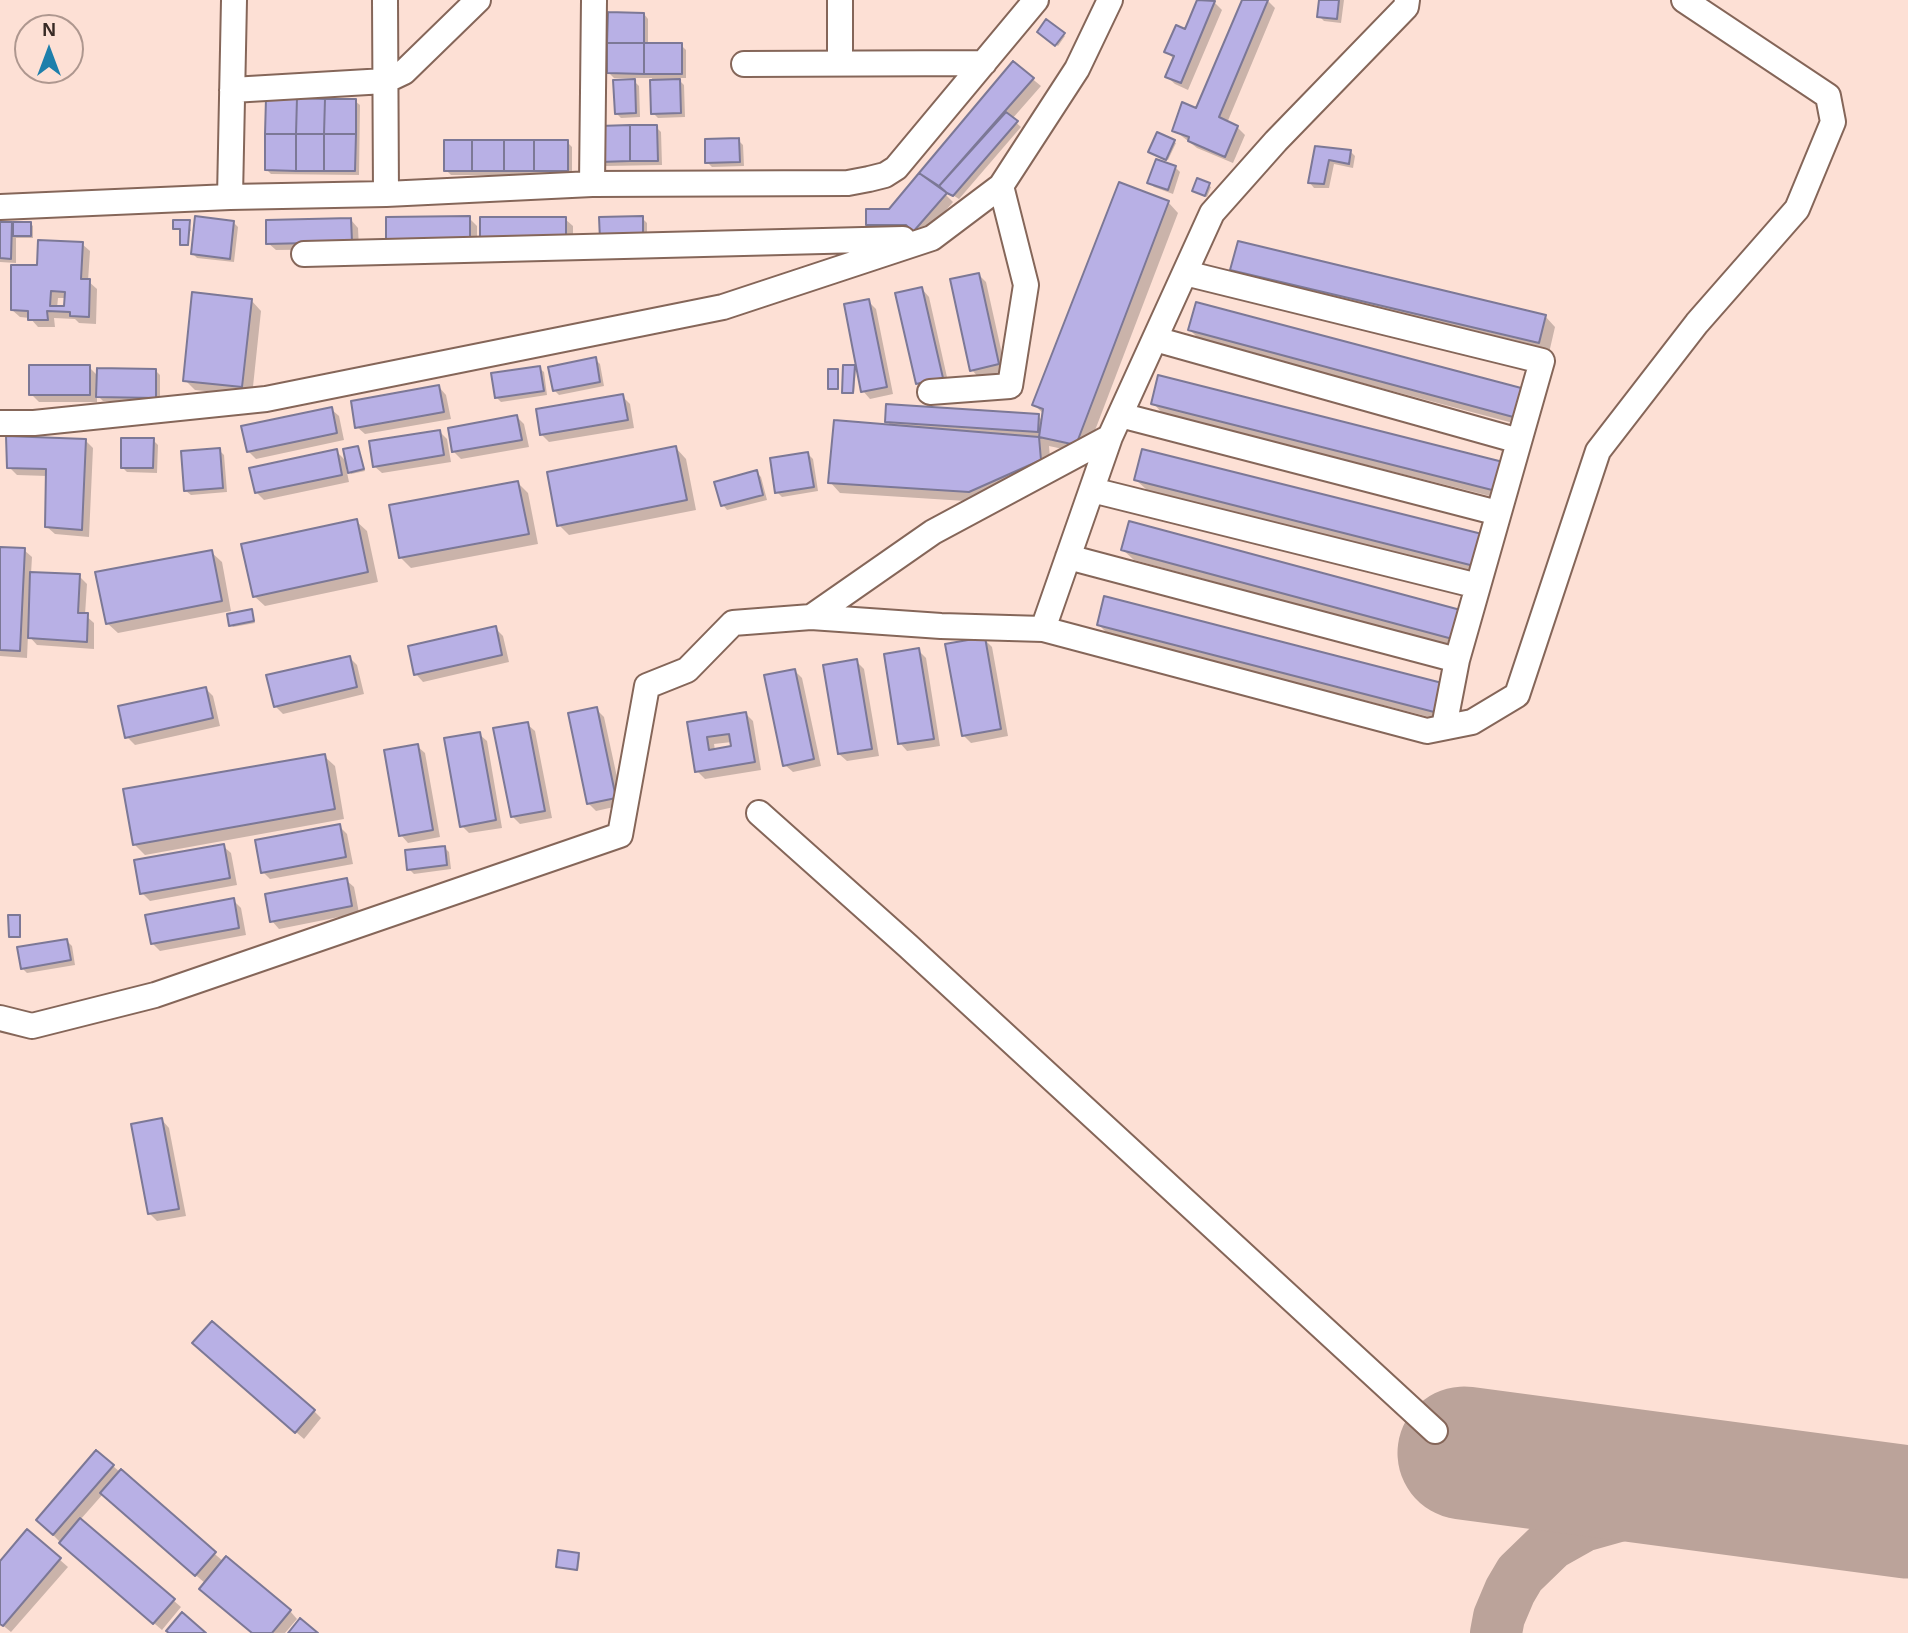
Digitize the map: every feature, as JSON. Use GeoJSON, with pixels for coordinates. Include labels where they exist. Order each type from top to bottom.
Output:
{"type":"FeatureCollection","features":[{"type":"Feature","properties":{"kind":"street"},"geometry":{"type":"LineString","coordinates":[[230,197],[234,0]]}},
{"type":"Feature","properties":{"kind":"street"},"geometry":{"type":"LineString","coordinates":[[385,0],[386,194]]}},
{"type":"Feature","properties":{"kind":"street"},"geometry":{"type":"LineString","coordinates":[[232,90],[385,81],[412,65],[478,0]]}},
{"type":"Feature","properties":{"kind":"street"},"geometry":{"type":"LineString","coordinates":[[592,184],[594,0]]}},
{"type":"Feature","properties":{"kind":"street"},"geometry":{"type":"LineString","coordinates":[[840,0],[840,63]]}},
{"type":"Feature","properties":{"kind":"street"},"geometry":{"type":"LineString","coordinates":[[0,207],[592,184],[848,183],[885,175],[896,168],[1036,0]]}},
{"type":"Feature","properties":{"kind":"street"},"geometry":{"type":"LineString","coordinates":[[0,423],[34,423],[280,397],[723,307],[932,238],[1001,186],[1077,69],[1110,0]]}},
{"type":"Feature","properties":{"kind":"street"},"geometry":{"type":"LineString","coordinates":[[1043,629],[1115,426],[1212,213],[1276,141],[1406,7],[1407,0]]}},
{"type":"Feature","properties":{"kind":"street"},"geometry":{"type":"LineString","coordinates":[[0,1018],[32,1026],[155,995],[621,835],[647,686],[687,670],[733,623],[811,617],[941,626],[1043,629],[1427,731],[1472,722],[1517,695],[1598,450],[1697,323],[1797,209],[1833,122],[1828,96],[1684,0]]}},
{"type":"Feature","properties":{"kind":"street"},"geometry":{"type":"LineString","coordinates":[[744,64],[984,63]]}},
{"type":"Feature","properties":{"kind":"street"},"geometry":{"type":"LineString","coordinates":[[930,392],[1010,386],[1026,285],[1001,186]]}},
{"type":"Feature","properties":{"kind":"street"},"geometry":{"type":"LineString","coordinates":[[304,254],[932,238]]}},
{"type":"Feature","properties":{"kind":"street"},"geometry":{"type":"LineString","coordinates":[[1185,273],[1542,361],[1457,660],[1444,727]]}},
{"type":"Feature","properties":{"kind":"street"},"geometry":{"type":"LineString","coordinates":[[1155,339],[1519,441]]}},
{"type":"Feature","properties":{"kind":"street"},"geometry":{"type":"LineString","coordinates":[[811,617],[933,532],[1115,426],[1499,513]]}},
{"type":"Feature","properties":{"kind":"street"},"geometry":{"type":"LineString","coordinates":[[1092,490],[1478,586]]}},
{"type":"Feature","properties":{"kind":"street"},"geometry":{"type":"LineString","coordinates":[[1068,557],[1457,660]]}},
{"type":"Feature","properties":{"kind":"street"},"geometry":{"type":"LineString","coordinates":[[759,813],[908,946],[1435,1431]]}},
{"type":"Feature","properties":{"kind":"building"},"geometry":{"type":"Polygon","coordinates":[[[1197,0],[1215,1],[1181,83],[1165,77],[1174,56],[1164,52],[1176,25],[1185,29],[1197,0]]]}},
{"type":"Feature","properties":{"kind":"building"},"geometry":{"type":"Polygon","coordinates":[[[1242,0],[1268,0],[1219,117],[1238,126],[1225,157],[1188,141],[1189,137],[1172,131],[1182,102],[1196,108],[1242,0]]]}},
{"type":"Feature","properties":{"kind":"building"},"geometry":{"type":"Polygon","coordinates":[[[1319,0],[1339,0],[1337,19],[1317,17],[1319,0]]]}},
{"type":"Feature","properties":{"kind":"building"},"geometry":{"type":"Polygon","coordinates":[[[608,12],[644,13],[644,43],[607,43],[608,12]]]}},
{"type":"Feature","properties":{"kind":"building"},"geometry":{"type":"Polygon","coordinates":[[[1046,19],[1065,33],[1055,46],[1037,32],[1046,19]]]}},
{"type":"Feature","properties":{"kind":"building"},"geometry":{"type":"Polygon","coordinates":[[[607,43],[644,43],[644,74],[607,73],[607,43]]]}},
{"type":"Feature","properties":{"kind":"building"},"geometry":{"type":"Polygon","coordinates":[[[644,43],[682,43],[682,74],[644,74],[644,43]]]}},
{"type":"Feature","properties":{"kind":"building"},"geometry":{"type":"Polygon","coordinates":[[[1013,61],[1034,78],[939,186],[919,173],[1013,61]]]}},
{"type":"Feature","properties":{"kind":"building"},"geometry":{"type":"Polygon","coordinates":[[[635,79],[636,113],[615,114],[613,80],[635,79]]]}},
{"type":"Feature","properties":{"kind":"building"},"geometry":{"type":"Polygon","coordinates":[[[680,79],[681,113],[651,114],[650,80],[680,79]]]}},
{"type":"Feature","properties":{"kind":"building"},"geometry":{"type":"Polygon","coordinates":[[[266,98],[297,98],[296,134],[265,134],[266,98]]]}},
{"type":"Feature","properties":{"kind":"building"},"geometry":{"type":"Polygon","coordinates":[[[297,98],[325,99],[324,134],[296,134],[297,98]]]}},
{"type":"Feature","properties":{"kind":"building"},"geometry":{"type":"Polygon","coordinates":[[[325,99],[356,99],[356,134],[324,134],[325,99]]]}},
{"type":"Feature","properties":{"kind":"building"},"geometry":{"type":"Polygon","coordinates":[[[1006,112],[1018,121],[953,196],[947,193],[939,186],[1006,112]]]}},
{"type":"Feature","properties":{"kind":"building"},"geometry":{"type":"Polygon","coordinates":[[[630,125],[630,161],[600,162],[599,126],[630,125]]]}},
{"type":"Feature","properties":{"kind":"building"},"geometry":{"type":"Polygon","coordinates":[[[630,125],[657,125],[658,161],[630,161],[630,125]]]}},
{"type":"Feature","properties":{"kind":"building"},"geometry":{"type":"Polygon","coordinates":[[[1157,132],[1175,140],[1166,160],[1148,152],[1157,132]]]}},
{"type":"Feature","properties":{"kind":"building"},"geometry":{"type":"Polygon","coordinates":[[[265,134],[296,134],[296,171],[265,170],[265,134]]]}},
{"type":"Feature","properties":{"kind":"building"},"geometry":{"type":"Polygon","coordinates":[[[296,134],[324,134],[324,171],[296,171],[296,134]]]}},
{"type":"Feature","properties":{"kind":"building"},"geometry":{"type":"Polygon","coordinates":[[[324,134],[356,134],[355,171],[324,171],[324,134]]]}},
{"type":"Feature","properties":{"kind":"building"},"geometry":{"type":"Polygon","coordinates":[[[739,138],[740,162],[705,163],[705,139],[739,138]]]}},
{"type":"Feature","properties":{"kind":"building"},"geometry":{"type":"Polygon","coordinates":[[[444,140],[472,140],[472,171],[444,171],[444,140]]]}},
{"type":"Feature","properties":{"kind":"building"},"geometry":{"type":"Polygon","coordinates":[[[472,140],[504,140],[504,171],[472,171],[472,140]]]}},
{"type":"Feature","properties":{"kind":"building"},"geometry":{"type":"Polygon","coordinates":[[[504,140],[534,140],[534,171],[504,171],[504,140]]]}},
{"type":"Feature","properties":{"kind":"building"},"geometry":{"type":"Polygon","coordinates":[[[534,140],[568,140],[568,171],[534,171],[534,140]]]}},
{"type":"Feature","properties":{"kind":"building"},"geometry":{"type":"Polygon","coordinates":[[[1315,146],[1351,150],[1349,164],[1329,160],[1324,184],[1308,183],[1315,146]]]}},
{"type":"Feature","properties":{"kind":"building"},"geometry":{"type":"Polygon","coordinates":[[[1156,159],[1176,166],[1168,190],[1147,183],[1156,159]]]}},
{"type":"Feature","properties":{"kind":"building"},"geometry":{"type":"Polygon","coordinates":[[[919,173],[947,193],[913,232],[906,225],[866,225],[866,209],[889,209],[919,173]]]}},
{"type":"Feature","properties":{"kind":"building"},"geometry":{"type":"Polygon","coordinates":[[[1197,178],[1210,183],[1205,196],[1192,191],[1197,178]]]}},
{"type":"Feature","properties":{"kind":"building"},"geometry":{"type":"Polygon","coordinates":[[[1119,182],[1169,201],[1076,445],[1039,437],[1043,409],[1032,405],[1119,182]]]}},
{"type":"Feature","properties":{"kind":"building"},"geometry":{"type":"Polygon","coordinates":[[[195,216],[234,221],[230,259],[191,254],[195,216]]]}},
{"type":"Feature","properties":{"kind":"building"},"geometry":{"type":"Polygon","coordinates":[[[470,216],[470,241],[386,241],[386,217],[470,216]]]}},
{"type":"Feature","properties":{"kind":"building"},"geometry":{"type":"Polygon","coordinates":[[[643,216],[643,239],[600,240],[599,217],[643,216]]]}},
{"type":"Feature","properties":{"kind":"building"},"geometry":{"type":"Polygon","coordinates":[[[480,217],[566,217],[566,241],[480,241],[480,217]]]}},
{"type":"Feature","properties":{"kind":"building"},"geometry":{"type":"Polygon","coordinates":[[[351,218],[352,242],[266,244],[266,220],[351,218]]]}},
{"type":"Feature","properties":{"kind":"building"},"geometry":{"type":"Polygon","coordinates":[[[173,220],[190,220],[188,245],[180,245],[180,229],[173,229],[173,220]]]}},
{"type":"Feature","properties":{"kind":"building"},"geometry":{"type":"Polygon","coordinates":[[[0,222],[12,222],[11,259],[0,258],[0,222]]]}},
{"type":"Feature","properties":{"kind":"building"},"geometry":{"type":"Polygon","coordinates":[[[13,222],[31,222],[31,236],[13,236],[13,222]]]}},
{"type":"Feature","properties":{"kind":"building"},"geometry":{"type":"Polygon","coordinates":[[[38,240],[83,242],[81,279],[90,279],[89,317],[70,316],[70,312],[47,311],[48,320],[28,320],[28,311],[11,310],[11,265],[37,265],[38,240]],[[51,291],[50,306],[64,306],[65,292],[51,291]]]}},
{"type":"Feature","properties":{"kind":"building"},"geometry":{"type":"Polygon","coordinates":[[[1238,241],[1546,315],[1539,343],[1230,270],[1238,241]]]}},
{"type":"Feature","properties":{"kind":"building"},"geometry":{"type":"Polygon","coordinates":[[[979,273],[999,364],[970,371],[950,279],[979,273]]]}},
{"type":"Feature","properties":{"kind":"building"},"geometry":{"type":"Polygon","coordinates":[[[922,287],[943,378],[916,384],[895,293],[922,287]]]}},
{"type":"Feature","properties":{"kind":"building"},"geometry":{"type":"Polygon","coordinates":[[[192,292],[252,299],[242,387],[183,381],[192,292]]]}},
{"type":"Feature","properties":{"kind":"building"},"geometry":{"type":"Polygon","coordinates":[[[869,299],[887,387],[861,392],[844,304],[869,299]]]}},
{"type":"Feature","properties":{"kind":"building"},"geometry":{"type":"Polygon","coordinates":[[[1196,302],[1525,389],[1517,418],[1188,330],[1196,302]]]}},
{"type":"Feature","properties":{"kind":"building"},"geometry":{"type":"Polygon","coordinates":[[[596,357],[600,382],[553,391],[548,367],[596,357]]]}},
{"type":"Feature","properties":{"kind":"building"},"geometry":{"type":"Polygon","coordinates":[[[29,365],[90,365],[90,395],[29,395],[29,365]]]}},
{"type":"Feature","properties":{"kind":"building"},"geometry":{"type":"Polygon","coordinates":[[[843,365],[855,365],[853,393],[842,393],[843,365]]]}},
{"type":"Feature","properties":{"kind":"building"},"geometry":{"type":"Polygon","coordinates":[[[540,366],[544,391],[495,398],[491,373],[540,366]]]}},
{"type":"Feature","properties":{"kind":"building"},"geometry":{"type":"Polygon","coordinates":[[[97,368],[156,369],[156,398],[96,397],[97,368]]]}},
{"type":"Feature","properties":{"kind":"building"},"geometry":{"type":"Polygon","coordinates":[[[828,369],[838,369],[838,389],[828,389],[828,369]]]}},
{"type":"Feature","properties":{"kind":"building"},"geometry":{"type":"Polygon","coordinates":[[[1158,375],[1507,463],[1500,492],[1151,404],[1158,375]]]}},
{"type":"Feature","properties":{"kind":"building"},"geometry":{"type":"Polygon","coordinates":[[[439,385],[444,412],[355,428],[351,401],[439,385]]]}},
{"type":"Feature","properties":{"kind":"building"},"geometry":{"type":"Polygon","coordinates":[[[623,394],[628,420],[540,435],[536,409],[623,394]]]}},
{"type":"Feature","properties":{"kind":"building"},"geometry":{"type":"Polygon","coordinates":[[[886,404],[1039,414],[1038,432],[885,422],[886,404]]]}},
{"type":"Feature","properties":{"kind":"building"},"geometry":{"type":"Polygon","coordinates":[[[332,407],[337,433],[247,452],[241,426],[332,407]]]}},
{"type":"Feature","properties":{"kind":"building"},"geometry":{"type":"Polygon","coordinates":[[[517,415],[522,440],[452,452],[448,428],[517,415]]]}},
{"type":"Feature","properties":{"kind":"building"},"geometry":{"type":"Polygon","coordinates":[[[834,420],[1039,437],[1041,460],[969,492],[828,483],[834,420]]]}},
{"type":"Feature","properties":{"kind":"building"},"geometry":{"type":"Polygon","coordinates":[[[440,430],[444,455],[373,467],[369,441],[440,430]]]}},
{"type":"Feature","properties":{"kind":"building"},"geometry":{"type":"Polygon","coordinates":[[[6,436],[86,439],[82,530],[45,527],[46,469],[7,468],[6,436]]]}},
{"type":"Feature","properties":{"kind":"building"},"geometry":{"type":"Polygon","coordinates":[[[121,438],[154,438],[153,468],[121,468],[121,438]]]}},
{"type":"Feature","properties":{"kind":"building"},"geometry":{"type":"Polygon","coordinates":[[[358,446],[364,469],[348,473],[343,449],[358,446]]]}},
{"type":"Feature","properties":{"kind":"building"},"geometry":{"type":"Polygon","coordinates":[[[676,446],[687,500],[557,526],[547,472],[676,446]]]}},
{"type":"Feature","properties":{"kind":"building"},"geometry":{"type":"Polygon","coordinates":[[[220,448],[223,488],[184,491],[181,451],[220,448]]]}},
{"type":"Feature","properties":{"kind":"building"},"geometry":{"type":"Polygon","coordinates":[[[337,449],[342,475],[255,493],[249,468],[337,449]]]}},
{"type":"Feature","properties":{"kind":"building"},"geometry":{"type":"Polygon","coordinates":[[[1142,449],[1490,536],[1482,568],[1134,480],[1142,449]]]}},
{"type":"Feature","properties":{"kind":"building"},"geometry":{"type":"Polygon","coordinates":[[[808,452],[814,487],[775,493],[770,458],[808,452]]]}},
{"type":"Feature","properties":{"kind":"building"},"geometry":{"type":"Polygon","coordinates":[[[757,470],[763,495],[721,506],[714,482],[757,470]]]}},
{"type":"Feature","properties":{"kind":"building"},"geometry":{"type":"Polygon","coordinates":[[[518,481],[529,534],[399,558],[389,505],[518,481]]]}},
{"type":"Feature","properties":{"kind":"building"},"geometry":{"type":"Polygon","coordinates":[[[357,519],[368,572],[253,597],[241,544],[357,519]]]}},
{"type":"Feature","properties":{"kind":"building"},"geometry":{"type":"Polygon","coordinates":[[[1129,521],[1468,612],[1460,641],[1121,550],[1129,521]]]}},
{"type":"Feature","properties":{"kind":"building"},"geometry":{"type":"Polygon","coordinates":[[[0,547],[25,548],[20,651],[0,650],[0,547]]]}},
{"type":"Feature","properties":{"kind":"building"},"geometry":{"type":"Polygon","coordinates":[[[212,550],[222,601],[106,624],[95,572],[212,550]]]}},
{"type":"Feature","properties":{"kind":"building"},"geometry":{"type":"Polygon","coordinates":[[[30,572],[80,574],[78,613],[88,613],[87,642],[28,638],[30,572]]]}},
{"type":"Feature","properties":{"kind":"building"},"geometry":{"type":"Polygon","coordinates":[[[1104,596],[1446,684],[1438,713],[1097,625],[1104,596]]]}},
{"type":"Feature","properties":{"kind":"building"},"geometry":{"type":"Polygon","coordinates":[[[252,609],[254,621],[229,626],[227,614],[252,609]]]}},
{"type":"Feature","properties":{"kind":"building"},"geometry":{"type":"Polygon","coordinates":[[[496,626],[502,655],[414,675],[408,646],[496,626]]]}},
{"type":"Feature","properties":{"kind":"building"},"geometry":{"type":"Polygon","coordinates":[[[985,637],[1001,729],[962,736],[945,644],[985,637]]]}},
{"type":"Feature","properties":{"kind":"building"},"geometry":{"type":"Polygon","coordinates":[[[919,648],[934,739],[898,744],[884,654],[919,648]]]}},
{"type":"Feature","properties":{"kind":"building"},"geometry":{"type":"Polygon","coordinates":[[[350,656],[357,687],[274,707],[266,675],[350,656]]]}},
{"type":"Feature","properties":{"kind":"building"},"geometry":{"type":"Polygon","coordinates":[[[857,659],[872,749],[838,754],[823,665],[857,659]]]}},
{"type":"Feature","properties":{"kind":"building"},"geometry":{"type":"Polygon","coordinates":[[[795,669],[814,759],[783,766],[764,675],[795,669]]]}},
{"type":"Feature","properties":{"kind":"building"},"geometry":{"type":"Polygon","coordinates":[[[206,687],[213,718],[125,738],[118,706],[206,687]]]}},
{"type":"Feature","properties":{"kind":"building"},"geometry":{"type":"Polygon","coordinates":[[[597,707],[616,798],[587,804],[568,713],[597,707]]]}},
{"type":"Feature","properties":{"kind":"building"},"geometry":{"type":"Polygon","coordinates":[[[746,712],[755,762],[695,772],[687,722],[746,712]],[[729,734],[707,737],[709,750],[731,746],[729,734]]]}},
{"type":"Feature","properties":{"kind":"building"},"geometry":{"type":"Polygon","coordinates":[[[528,722],[545,811],[511,817],[493,728],[528,722]]]}},
{"type":"Feature","properties":{"kind":"building"},"geometry":{"type":"Polygon","coordinates":[[[480,732],[496,820],[460,827],[444,738],[480,732]]]}},
{"type":"Feature","properties":{"kind":"building"},"geometry":{"type":"Polygon","coordinates":[[[418,744],[433,830],[399,836],[384,750],[418,744]]]}},
{"type":"Feature","properties":{"kind":"building"},"geometry":{"type":"Polygon","coordinates":[[[325,754],[335,809],[133,845],[123,789],[325,754]]]}},
{"type":"Feature","properties":{"kind":"building"},"geometry":{"type":"Polygon","coordinates":[[[340,824],[346,857],[261,873],[255,840],[340,824]]]}},
{"type":"Feature","properties":{"kind":"building"},"geometry":{"type":"Polygon","coordinates":[[[224,844],[230,878],[140,894],[134,860],[224,844]]]}},
{"type":"Feature","properties":{"kind":"building"},"geometry":{"type":"Polygon","coordinates":[[[445,846],[447,865],[407,870],[405,850],[445,846]]]}},
{"type":"Feature","properties":{"kind":"building"},"geometry":{"type":"Polygon","coordinates":[[[347,878],[352,906],[270,922],[265,894],[347,878]]]}},
{"type":"Feature","properties":{"kind":"building"},"geometry":{"type":"Polygon","coordinates":[[[234,898],[239,928],[151,944],[145,915],[234,898]]]}},
{"type":"Feature","properties":{"kind":"building"},"geometry":{"type":"Polygon","coordinates":[[[8,915],[20,915],[20,937],[9,937],[8,915]]]}},
{"type":"Feature","properties":{"kind":"building"},"geometry":{"type":"Polygon","coordinates":[[[67,939],[71,960],[21,969],[17,947],[67,939]]]}},
{"type":"Feature","properties":{"kind":"building"},"geometry":{"type":"Polygon","coordinates":[[[162,1118],[179,1209],[148,1214],[131,1124],[162,1118]]]}},
{"type":"Feature","properties":{"kind":"building"},"geometry":{"type":"Polygon","coordinates":[[[212,1321],[315,1410],[295,1433],[192,1343],[212,1321]]]}},
{"type":"Feature","properties":{"kind":"building"},"geometry":{"type":"Polygon","coordinates":[[[96,1450],[114,1465],[53,1535],[36,1520],[96,1450]]]}},
{"type":"Feature","properties":{"kind":"building"},"geometry":{"type":"Polygon","coordinates":[[[121,1469],[216,1552],[195,1576],[100,1493],[121,1469]]]}},
{"type":"Feature","properties":{"kind":"building"},"geometry":{"type":"Polygon","coordinates":[[[80,1518],[175,1599],[153,1624],[59,1543],[80,1518]]]}},
{"type":"Feature","properties":{"kind":"building"},"geometry":{"type":"Polygon","coordinates":[[[27,1529],[61,1558],[3,1626],[0,1624],[0,1561],[27,1529]]]}},
{"type":"Feature","properties":{"kind":"building"},"geometry":{"type":"Polygon","coordinates":[[[558,1550],[579,1553],[577,1570],[556,1567],[558,1550]]]}},
{"type":"Feature","properties":{"kind":"building"},"geometry":{"type":"Polygon","coordinates":[[[226,1556],[291,1610],[272,1633],[252,1633],[199,1589],[226,1556]]]}},
{"type":"Feature","properties":{"kind":"building"},"geometry":{"type":"Polygon","coordinates":[[[182,1612],[206,1633],[166,1631],[182,1612]]]}},
{"type":"Feature","properties":{"kind":"building"},"geometry":{"type":"Polygon","coordinates":[[[300,1618],[318,1633],[288,1633],[300,1618]]]}},
{"type":"Feature","properties":{"kind":"taxiway"},"geometry":{"type":"LineString","coordinates":[[1496,1633],[1499,1617],[1520,1574],[1551,1544],[1583,1526],[1665,1503],[1753,1491]]}},
{"type":"Feature","properties":{"kind":"runway"},"geometry":{"type":"LineString","coordinates":[[1464,1453],[1908,1512]]}}]}
